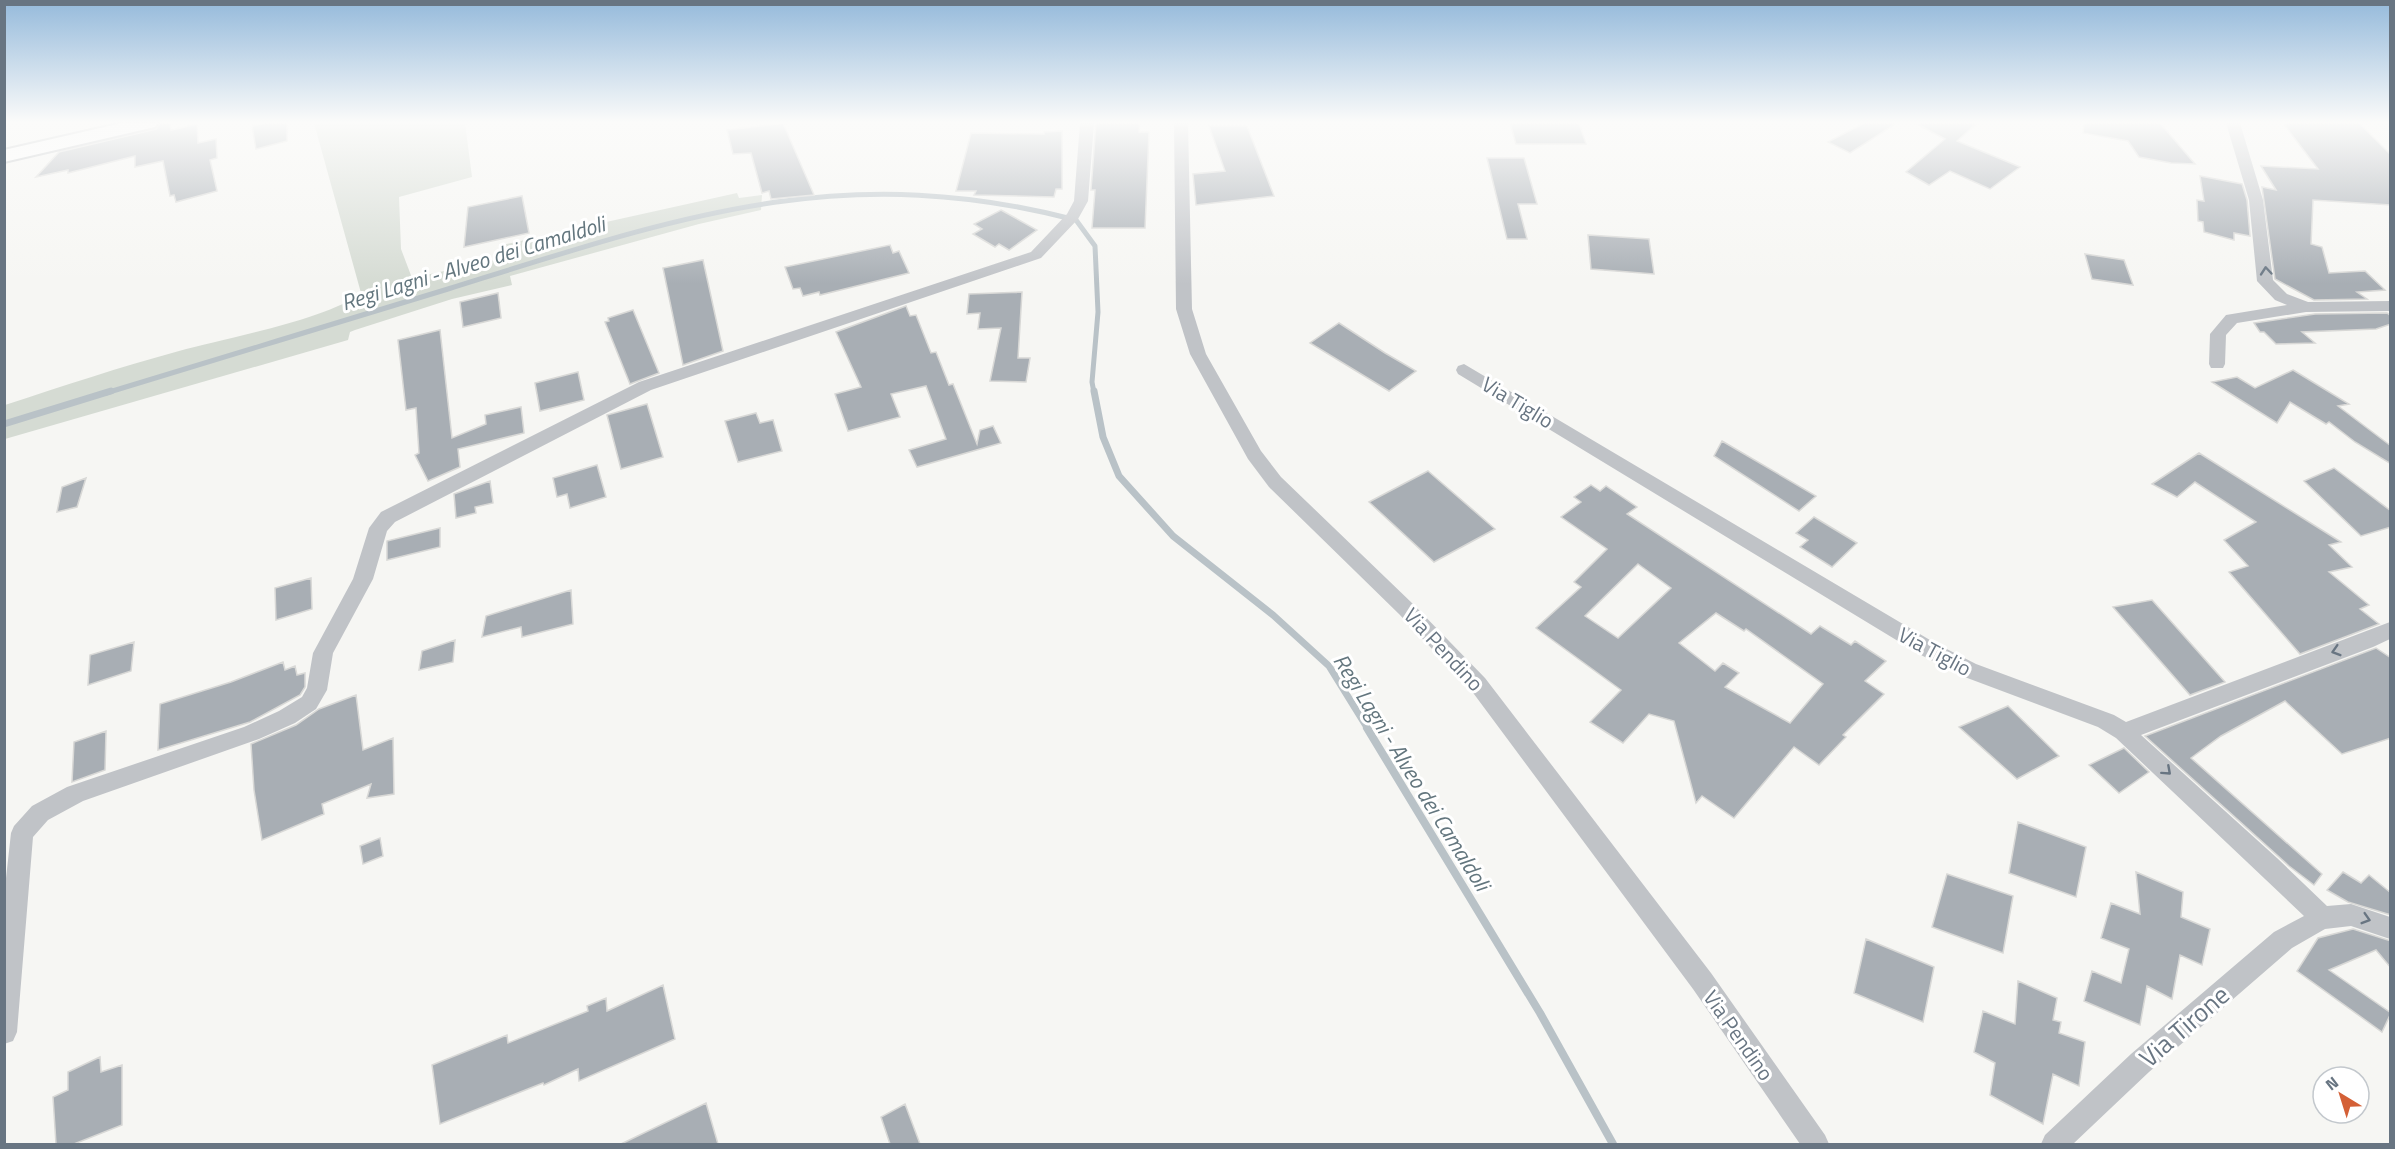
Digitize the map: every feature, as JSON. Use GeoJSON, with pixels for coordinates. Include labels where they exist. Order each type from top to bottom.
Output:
{"type":"FeatureCollection","features":[{"type":"Feature","properties":{"kind":"street"},"geometry":{"type":"LineString","coordinates":[[4,1032],[22,833],[40,813],[75,794],[251,733],[287,717],[309,703],[317,690],[323,653],[363,579],[378,528],[388,517],[645,386],[772,341],[1036,255],[1070,220],[1081,201],[1083,177]]}},
{"type":"Feature","properties":{"kind":"street","name":"Via Pendino"},"geometry":{"type":"LineString","coordinates":[[1182,177],[1184,309],[1198,354],[1254,455],[1275,482],[1406,609],[1478,684],[1702,981],[1816,1144]]}},
{"type":"Feature","properties":{"kind":"street"},"geometry":{"type":"LineString","coordinates":[[2251,177],[2263,230],[2265,281],[2281,297],[2306,307]]}},
{"type":"Feature","properties":{"kind":"street"},"geometry":{"type":"LineString","coordinates":[[2217,364],[2218,334],[2232,319],[2306,307],[2391,306]]}},
{"type":"Feature","properties":{"kind":"street","name":"Via Tiglio"},"geometry":{"type":"LineString","coordinates":[[1464,370],[1928,650],[1969,670],[2106,721],[2124,732],[2269,865],[2322,918]]}},
{"type":"Feature","properties":{"kind":"street"},"geometry":{"type":"LineString","coordinates":[[2124,732],[2391,630]]}},
{"type":"Feature","properties":{"kind":"street"},"geometry":{"type":"LineString","coordinates":[[2322,918],[2351,915],[2391,928]]}},
{"type":"Feature","properties":{"kind":"street","name":"Via Tirone"},"geometry":{"type":"LineString","coordinates":[[2054,1144],[2140,1063],[2283,940],[2322,918]]}},
{"type":"Feature","properties":{"kind":"shaded area"},"geometry":{"type":"Polygon","coordinates":[[[329,177],[472,177],[399,197],[401,249],[412,278],[495,260],[502,253],[502,245],[737,193],[739,198],[762,195],[761,210],[699,224],[510,276],[512,285],[452,299],[355,330],[350,332],[348,340],[5,439],[5,405],[157,357],[301,320],[346,302],[361,293],[329,177]]]}},
{"type":"Feature","properties":{"kind":"building"},"geometry":{"type":"Polygon","coordinates":[[[166,177],[214,177],[217,191],[176,202],[174,195],[170,196],[166,177]]]}},
{"type":"Feature","properties":{"kind":"building"},"geometry":{"type":"Polygon","coordinates":[[[757,177],[806,177],[814,195],[771,199],[769,191],[762,193],[757,177]]]}},
{"type":"Feature","properties":{"kind":"building"},"geometry":{"type":"Polygon","coordinates":[[[960,177],[1062,177],[1062,189],[1056,189],[1054,197],[974,195],[976,191],[956,191],[960,177]]]}},
{"type":"Feature","properties":{"kind":"building"},"geometry":{"type":"Polygon","coordinates":[[[1092,177],[1147,177],[1145,228],[1092,228],[1095,190],[1091,190],[1092,177]]]}},
{"type":"Feature","properties":{"kind":"building"},"geometry":{"type":"Polygon","coordinates":[[[1193,177],[1267,177],[1274,196],[1196,205],[1193,177]]]}},
{"type":"Feature","properties":{"kind":"building"},"geometry":{"type":"Polygon","coordinates":[[[1492,177],[1529,177],[1537,204],[1518,204],[1527,239],[1507,239],[1492,177]]]}},
{"type":"Feature","properties":{"kind":"building"},"geometry":{"type":"Polygon","coordinates":[[[1914,177],[1942,177],[1929,185],[1914,177]]]}},
{"type":"Feature","properties":{"kind":"building"},"geometry":{"type":"Polygon","coordinates":[[[1962,177],[2007,177],[1990,189],[1962,177]]]}},
{"type":"Feature","properties":{"kind":"building"},"geometry":{"type":"Polygon","coordinates":[[[2200,177],[2242,184],[2247,200],[2250,236],[2234,233],[2234,240],[2204,232],[2203,222],[2198,221],[2197,200],[2204,201],[2200,177]]]}},
{"type":"Feature","properties":{"kind":"building"},"geometry":{"type":"Polygon","coordinates":[[[2268,177],[2391,177],[2391,205],[2313,200],[2311,244],[2322,247],[2329,273],[2365,271],[2385,290],[2357,292],[2367,299],[2314,300],[2275,279],[2262,187],[2276,190],[2268,177]]]}},
{"type":"Feature","properties":{"kind":"building"},"geometry":{"type":"Polygon","coordinates":[[[522,196],[529,233],[464,247],[468,207],[522,196]]]}},
{"type":"Feature","properties":{"kind":"building"},"geometry":{"type":"Polygon","coordinates":[[[1001,210],[1037,230],[1009,250],[999,244],[995,247],[973,234],[982,229],[974,224],[1001,210]]]}},
{"type":"Feature","properties":{"kind":"building"},"geometry":{"type":"Polygon","coordinates":[[[1588,235],[1649,239],[1654,274],[1591,269],[1588,235]]]}},
{"type":"Feature","properties":{"kind":"building"},"geometry":{"type":"Polygon","coordinates":[[[890,245],[893,253],[899,251],[909,273],[820,295],[819,292],[803,296],[800,288],[793,289],[785,267],[890,245]]]}},
{"type":"Feature","properties":{"kind":"building"},"geometry":{"type":"Polygon","coordinates":[[[2085,254],[2124,260],[2133,285],[2092,279],[2085,254]]]}},
{"type":"Feature","properties":{"kind":"building"},"geometry":{"type":"Polygon","coordinates":[[[703,260],[723,351],[683,365],[663,268],[703,260]]]}},
{"type":"Feature","properties":{"kind":"building"},"geometry":{"type":"Polygon","coordinates":[[[1022,292],[1018,358],[1030,358],[1026,382],[990,381],[1001,328],[978,329],[980,313],[967,314],[969,294],[1022,292]]]}},
{"type":"Feature","properties":{"kind":"building"},"geometry":{"type":"Polygon","coordinates":[[[498,293],[501,318],[463,327],[460,302],[498,293]]]}},
{"type":"Feature","properties":{"kind":"building"},"geometry":{"type":"Polygon","coordinates":[[[906,306],[910,316],[916,315],[931,353],[936,352],[949,385],[953,384],[977,444],[980,430],[993,426],[1001,443],[917,467],[909,450],[946,439],[926,386],[891,394],[900,417],[848,431],[835,394],[861,387],[836,332],[906,306]]]}},
{"type":"Feature","properties":{"kind":"building"},"geometry":{"type":"Polygon","coordinates":[[[633,310],[659,373],[630,384],[605,322],[609,321],[608,318],[633,310]]]}},
{"type":"Feature","properties":{"kind":"building"},"geometry":{"type":"Polygon","coordinates":[[[2387,313],[2391,316],[2391,324],[2376,329],[2302,332],[2315,343],[2276,344],[2264,332],[2260,332],[2254,323],[2315,314],[2387,313]]]}},
{"type":"Feature","properties":{"kind":"building"},"geometry":{"type":"Polygon","coordinates":[[[1339,323],[1416,371],[1389,391],[1310,343],[1339,323]]]}},
{"type":"Feature","properties":{"kind":"building"},"geometry":{"type":"Polygon","coordinates":[[[440,330],[452,438],[486,424],[485,415],[521,407],[524,433],[458,449],[460,467],[428,481],[415,455],[419,453],[416,408],[406,410],[398,340],[440,330]]]}},
{"type":"Feature","properties":{"kind":"building"},"geometry":{"type":"Polygon","coordinates":[[[2293,370],[2349,404],[2338,406],[2391,446],[2391,464],[2355,442],[2329,422],[2326,424],[2290,402],[2277,423],[2212,382],[2237,377],[2255,388],[2293,370]]]}},
{"type":"Feature","properties":{"kind":"building"},"geometry":{"type":"Polygon","coordinates":[[[578,372],[584,400],[540,411],[535,383],[578,372]]]}},
{"type":"Feature","properties":{"kind":"building"},"geometry":{"type":"Polygon","coordinates":[[[647,404],[663,457],[621,469],[607,415],[647,404]]]}},
{"type":"Feature","properties":{"kind":"building"},"geometry":{"type":"Polygon","coordinates":[[[756,413],[760,423],[773,420],[782,451],[738,462],[725,421],[756,413]]]}},
{"type":"Feature","properties":{"kind":"building"},"geometry":{"type":"Polygon","coordinates":[[[1722,441],[1816,496],[1799,511],[1714,456],[1722,441]]]}},
{"type":"Feature","properties":{"kind":"building"},"geometry":{"type":"Polygon","coordinates":[[[2199,453],[2341,542],[2329,545],[2352,567],[2329,572],[2369,605],[2360,609],[2379,624],[2300,654],[2229,572],[2248,566],[2224,540],[2256,522],[2195,482],[2177,497],[2152,484],[2199,453]]]}},
{"type":"Feature","properties":{"kind":"building"},"geometry":{"type":"Polygon","coordinates":[[[597,465],[606,497],[570,508],[567,494],[557,497],[553,478],[597,465]]]}},
{"type":"Feature","properties":{"kind":"building"},"geometry":{"type":"Polygon","coordinates":[[[2334,468],[2391,511],[2391,527],[2361,536],[2304,481],[2334,468]]]}},
{"type":"Feature","properties":{"kind":"building"},"geometry":{"type":"Polygon","coordinates":[[[1428,471],[1495,529],[1434,562],[1369,502],[1428,471]]]}},
{"type":"Feature","properties":{"kind":"building"},"geometry":{"type":"Polygon","coordinates":[[[86,478],[77,507],[57,512],[62,487],[86,478]]]}},
{"type":"Feature","properties":{"kind":"building"},"geometry":{"type":"Polygon","coordinates":[[[490,481],[493,503],[475,507],[476,513],[456,518],[454,494],[490,481]]]}},
{"type":"Feature","properties":{"kind":"building"},"geometry":{"type":"Polygon","coordinates":[[[1591,485],[1600,491],[1606,486],[1637,507],[1627,514],[1811,634],[1820,626],[1851,645],[1855,641],[1886,661],[1865,681],[1884,694],[1843,735],[1846,737],[1819,765],[1794,747],[1734,818],[1702,796],[1696,803],[1674,721],[1649,714],[1623,743],[1590,722],[1621,690],[1536,628],[1581,587],[1574,582],[1607,549],[1561,517],[1581,502],[1574,497],[1591,485]],[[1638,564],[1585,616],[1618,638],[1671,588],[1638,564]],[[1716,613],[1679,643],[1715,671],[1723,663],[1739,673],[1725,687],[1790,723],[1823,684],[1746,629],[1744,631],[1716,613]]]}},
{"type":"Feature","properties":{"kind":"building"},"geometry":{"type":"Polygon","coordinates":[[[1814,517],[1857,543],[1832,567],[1800,547],[1808,540],[1796,533],[1814,517]]]}},
{"type":"Feature","properties":{"kind":"building"},"geometry":{"type":"Polygon","coordinates":[[[440,528],[440,547],[387,560],[387,541],[440,528]]]}},
{"type":"Feature","properties":{"kind":"building"},"geometry":{"type":"Polygon","coordinates":[[[311,578],[312,609],[276,620],[275,588],[311,578]]]}},
{"type":"Feature","properties":{"kind":"building"},"geometry":{"type":"Polygon","coordinates":[[[571,590],[573,624],[522,637],[521,627],[482,637],[486,616],[571,590]]]}},
{"type":"Feature","properties":{"kind":"building"},"geometry":{"type":"Polygon","coordinates":[[[2152,600],[2225,682],[2190,695],[2113,607],[2152,600]]]}},
{"type":"Feature","properties":{"kind":"building"},"geometry":{"type":"Polygon","coordinates":[[[455,640],[453,662],[419,670],[422,651],[455,640]]]}},
{"type":"Feature","properties":{"kind":"building"},"geometry":{"type":"Polygon","coordinates":[[[134,642],[131,671],[88,685],[90,655],[134,642]]]}},
{"type":"Feature","properties":{"kind":"building"},"geometry":{"type":"Polygon","coordinates":[[[2376,648],[2391,658],[2391,738],[2342,754],[2285,701],[2221,736],[2191,758],[2322,874],[2314,885],[2289,866],[2145,736],[2376,648]]]}},
{"type":"Feature","properties":{"kind":"building"},"geometry":{"type":"Polygon","coordinates":[[[283,662],[285,670],[295,666],[297,675],[305,673],[305,687],[300,695],[250,722],[158,750],[160,704],[231,682],[283,662]]]}},
{"type":"Feature","properties":{"kind":"building"},"geometry":{"type":"Polygon","coordinates":[[[356,695],[363,750],[393,738],[394,794],[367,798],[371,784],[322,804],[324,814],[262,840],[254,790],[251,744],[296,725],[319,709],[356,695]]]}},
{"type":"Feature","properties":{"kind":"building"},"geometry":{"type":"Polygon","coordinates":[[[2008,706],[2059,756],[2017,779],[1959,727],[2008,706]]]}},
{"type":"Feature","properties":{"kind":"building"},"geometry":{"type":"Polygon","coordinates":[[[106,731],[105,770],[72,782],[74,742],[106,731]]]}},
{"type":"Feature","properties":{"kind":"building"},"geometry":{"type":"Polygon","coordinates":[[[2124,748],[2149,772],[2119,793],[2089,765],[2124,748]]]}},
{"type":"Feature","properties":{"kind":"building"},"geometry":{"type":"Polygon","coordinates":[[[2018,822],[2086,847],[2076,897],[2009,873],[2018,822]]]}},
{"type":"Feature","properties":{"kind":"building"},"geometry":{"type":"Polygon","coordinates":[[[380,838],[383,856],[363,864],[360,846],[380,838]]]}},
{"type":"Feature","properties":{"kind":"building"},"geometry":{"type":"Polygon","coordinates":[[[2136,872],[2183,892],[2181,917],[2210,929],[2202,965],[2180,955],[2172,999],[2147,986],[2140,1025],[2084,1001],[2092,971],[2121,983],[2129,949],[2101,938],[2111,903],[2140,914],[2136,872]]]}},
{"type":"Feature","properties":{"kind":"building"},"geometry":{"type":"Polygon","coordinates":[[[2343,872],[2361,883],[2369,875],[2391,893],[2391,915],[2348,902],[2327,890],[2343,872]]]}},
{"type":"Feature","properties":{"kind":"building"},"geometry":{"type":"Polygon","coordinates":[[[1947,874],[2013,896],[2003,953],[1932,927],[1947,874]]]}},
{"type":"Feature","properties":{"kind":"building"},"geometry":{"type":"Polygon","coordinates":[[[2353,929],[2391,941],[2391,968],[2376,950],[2329,970],[2391,1013],[2382,1032],[2297,971],[2318,938],[2353,929]]]}},
{"type":"Feature","properties":{"kind":"building"},"geometry":{"type":"Polygon","coordinates":[[[1866,939],[1934,967],[1923,1022],[1854,993],[1866,939]]]}},
{"type":"Feature","properties":{"kind":"building"},"geometry":{"type":"Polygon","coordinates":[[[2018,981],[2057,998],[2053,1020],[2061,1022],[2059,1033],[2085,1042],[2079,1086],[2053,1074],[2043,1124],[1990,1095],[1995,1063],[1974,1052],[1983,1011],[2015,1024],[2018,981]]]}},
{"type":"Feature","properties":{"kind":"building"},"geometry":{"type":"Polygon","coordinates":[[[663,985],[675,1039],[579,1081],[578,1069],[544,1085],[543,1083],[440,1124],[432,1065],[507,1035],[508,1043],[588,1011],[587,1006],[606,998],[607,1011],[663,985]]]}},
{"type":"Feature","properties":{"kind":"building"},"geometry":{"type":"Polygon","coordinates":[[[100,1057],[101,1072],[122,1065],[122,1125],[74,1144],[56,1144],[53,1097],[68,1090],[68,1072],[100,1057]]]}},
{"type":"Feature","properties":{"kind":"building"},"geometry":{"type":"Polygon","coordinates":[[[706,1103],[718,1144],[621,1144],[706,1103]]]}},
{"type":"Feature","properties":{"kind":"building"},"geometry":{"type":"Polygon","coordinates":[[[905,1104],[920,1144],[890,1144],[881,1117],[905,1104]]]}},
{"type":"Feature","properties":{"kind":"waterway","name":"Regi Lagni - Alveo dei Camaldoli"},"geometry":{"type":"LineString","coordinates":[[106,393],[607,240],[683,220],[757,205],[832,196],[909,195],[990,202],[1076,220],[1095,246],[1098,312],[1092,382],[1094,393]]}},
{"type":"Feature","properties":{"kind":"waterway","name":"Regi Lagni - Alveo dei Camaldoli"},"geometry":{"type":"LineString","coordinates":[[4,424],[111,391]]}},
{"type":"Feature","properties":{"kind":"waterway","name":"Regi Lagni - Alveo dei Camaldoli"},"geometry":{"type":"LineString","coordinates":[[1094,391],[1103,437],[1119,476],[1173,536],[1273,615],[1329,666],[1368,729]]}},
{"type":"Feature","properties":{"kind":"waterway","name":"Regi Lagni - Alveo dei Camaldoli"},"geometry":{"type":"LineString","coordinates":[[1367,728],[1540,1013],[1613,1144]]}}]}
